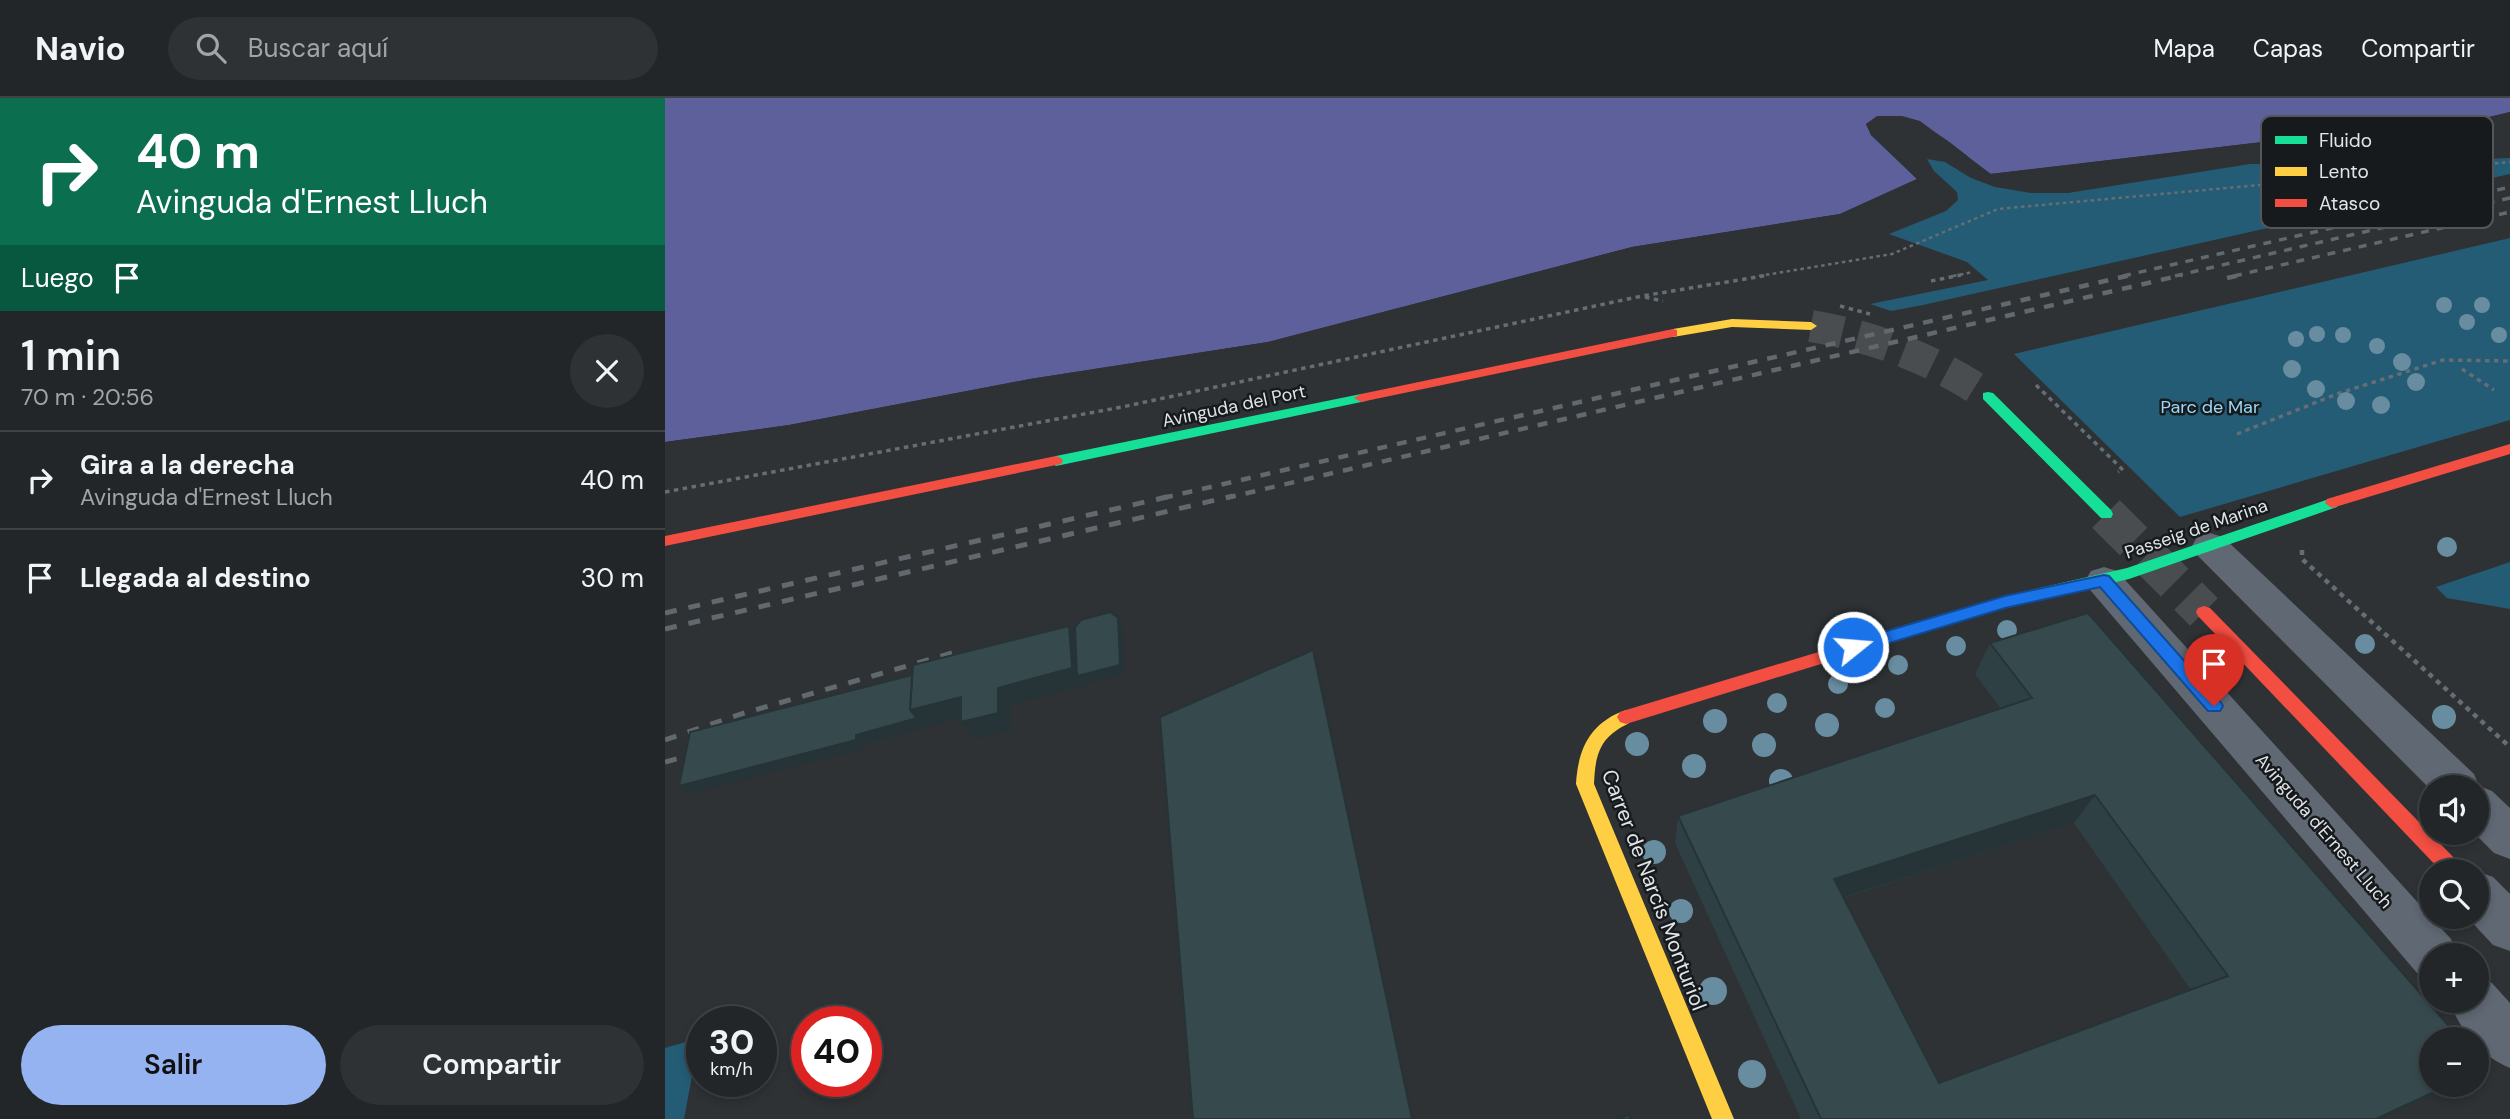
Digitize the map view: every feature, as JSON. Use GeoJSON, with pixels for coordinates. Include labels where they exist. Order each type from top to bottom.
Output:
{"type":"FeatureCollection","features":[{"type":"Feature","properties":{"kind":"street","name":"Avinguda del Port"},"geometry":{"type":"LineString","coordinates":[[665,541],[1258,421],[1614,343],[1732,323],[1811,326]]}},
{"type":"Feature","properties":{"kind":"street"},"geometry":{"type":"LineString","coordinates":[[1988,396],[2106,514]]}},
{"type":"Feature","properties":{"kind":"street","name":"Passeig de Marina"},"geometry":{"type":"LineString","coordinates":[[1651,708],[2005,602],[2104,580],[2210,547],[2305,512],[2510,449]]}},
{"type":"Feature","properties":{"kind":"street"},"geometry":{"type":"LineString","coordinates":[[2210,547],[2445,775]]}},
{"type":"Feature","properties":{"kind":"street","name":"Avinguda d'Ernest Lluch"},"geometry":{"type":"LineString","coordinates":[[2104,580],[2423,943]]}},
{"type":"Feature","properties":{"kind":"street"},"geometry":{"type":"LineString","coordinates":[[2204,612],[2442,859]]}},
{"type":"Feature","properties":{"kind":"street","name":"Carrer de Narcís Monturiol"},"geometry":{"type":"LineString","coordinates":[[1651,708],[1617,719],[1593,736],[1583,759],[1585,784],[1723,1119]]}},
{"type":"Feature","properties":{"kind":"street"},"geometry":{"type":"LineString","coordinates":[[2489,818],[2510,838]]}},
{"type":"Feature","properties":{"kind":"street"},"geometry":{"type":"LineString","coordinates":[[2489,906],[2510,928]]}},
{"type":"Feature","properties":{"kind":"street"},"geometry":{"type":"LineString","coordinates":[[2485,1013],[2510,1042]]}},
{"type":"Feature","properties":{"kind":"path"},"geometry":{"type":"LineString","coordinates":[[665,492],[1122,407],[1642,296],[1892,254],[1998,209],[2261,185]]}},
{"type":"Feature","properties":{"kind":"path"},"geometry":{"type":"LineString","coordinates":[[1931,281],[1973,272]]}},
{"type":"Feature","properties":{"kind":"path"},"geometry":{"type":"LineString","coordinates":[[1642,296],[1674,304]]}},
{"type":"Feature","properties":{"kind":"path"},"geometry":{"type":"LineString","coordinates":[[1833,305],[1870,314]]}},
{"type":"Feature","properties":{"kind":"path"},"geometry":{"type":"LineString","coordinates":[[2237,434],[2337,394],[2443,360],[2510,361]]}},
{"type":"Feature","properties":{"kind":"path"},"geometry":{"type":"LineString","coordinates":[[2462,369],[2494,390]]}},
{"type":"Feature","properties":{"kind":"path"},"geometry":{"type":"LineString","coordinates":[[2036,385],[2123,470],[2115,472]]}},
{"type":"Feature","properties":{"kind":"path"},"geometry":{"type":"LineString","coordinates":[[2305,512],[2326,540],[2302,547],[2302,559],[2510,747]]}},
{"type":"Feature","properties":{"kind":"green space"},"geometry":{"type":"Polygon","coordinates":[[[2510,158],[2510,174],[2493,178],[2493,159],[2510,158]]]}},
{"type":"Feature","properties":{"kind":"green space"},"geometry":{"type":"Polygon","coordinates":[[[1927,159],[1945,162],[1971,178],[1995,187],[2031,193],[2068,193],[2261,164],[2261,228],[2268,228],[1923,305],[1891,311],[1870,304],[1988,280],[1967,262],[1889,234],[1946,211],[1958,200],[1957,192],[1934,171],[1927,159]]]}},
{"type":"Feature","properties":{"kind":"green space","name":"Parc de Mar"},"geometry":{"type":"Polygon","coordinates":[[[2510,238],[2510,420],[2180,517],[2014,354],[2510,238]]]}},
{"type":"Feature","properties":{"kind":"green space"},"geometry":{"type":"Polygon","coordinates":[[[2510,562],[2510,609],[2447,598],[2436,587],[2510,562]]]}},
{"type":"Feature","properties":{"kind":"green space"},"geometry":{"type":"Polygon","coordinates":[[[686,1042],[688,1097],[684,1119],[665,1119],[665,1048],[686,1042]]]}},
{"type":"Feature","properties":{"kind":"shaded area"},"geometry":{"type":"Polygon","coordinates":[[[665,98],[2510,98],[2510,112],[2493,116],[2261,116],[2261,142],[1990,174],[1932,130],[1899,117],[1882,118],[1866,124],[1871,135],[1917,179],[1840,214],[1632,247],[1268,342],[1030,379],[789,425],[665,442],[665,98]]]}},
{"type":"Feature","properties":{"kind":"pier"},"geometry":{"type":"Polygon","coordinates":[[[2510,112],[2510,116],[2493,120],[2493,116],[2510,112]]]}},
{"type":"Feature","properties":{"kind":"pier"},"geometry":{"type":"Polygon","coordinates":[[[1877,116],[1902,116],[1920,121],[1991,174],[2261,142],[2261,145],[1990,177],[1919,124],[1904,120],[1878,119],[1870,125],[1874,133],[1921,181],[1840,217],[1633,251],[1268,345],[1030,382],[789,428],[665,446],[665,442],[789,425],[1030,379],[1268,342],[1632,247],[1840,214],[1917,179],[1871,135],[1866,124],[1877,116]]]}},
{"type":"Feature","properties":{"kind":"building"},"geometry":{"type":"Polygon","coordinates":[[[1110,612],[1118,618],[1120,665],[1077,676],[1075,627],[1081,620],[1110,612]]]}},
{"type":"Feature","properties":{"kind":"building"},"geometry":{"type":"Polygon","coordinates":[[[2088,613],[2419,992],[2419,1013],[2437,1013],[2450,1027],[2419,1027],[2419,1097],[2423,1097],[2376,1119],[1821,1119],[1678,816],[2032,698],[1990,643],[2088,613]],[[2095,795],[1834,879],[1939,1083],[2228,976],[2095,795]]]}},
{"type":"Feature","properties":{"kind":"building"},"geometry":{"type":"Polygon","coordinates":[[[1069,626],[1072,668],[998,688],[998,713],[961,722],[961,697],[910,710],[913,665],[1069,626]]]}},
{"type":"Feature","properties":{"kind":"building"},"geometry":{"type":"Polygon","coordinates":[[[1313,650],[1412,1119],[1193,1119],[1160,717],[1313,650]]]}},
{"type":"Feature","properties":{"kind":"building"},"geometry":{"type":"Polygon","coordinates":[[[912,675],[910,710],[917,718],[856,735],[856,740],[679,786],[690,732],[912,675]]]}},
{"type":"Feature","properties":{"kind":"tunnel"},"geometry":{"type":"LineString","coordinates":[[1811,326],[1858,336],[1903,351],[1946,371],[1988,396]]}},
{"type":"Feature","properties":{"kind":"tunnel"},"geometry":{"type":"LineString","coordinates":[[2106,514],[2204,612]]}},
{"type":"Feature","properties":{"kind":"railway"},"geometry":{"type":"LineString","coordinates":[[2493,191],[2510,187]]}},
{"type":"Feature","properties":{"kind":"railway"},"geometry":{"type":"LineString","coordinates":[[2493,202],[2510,198]]}},
{"type":"Feature","properties":{"kind":"railway"},"geometry":{"type":"LineString","coordinates":[[2493,216],[2510,212]]}},
{"type":"Feature","properties":{"kind":"railway"},"geometry":{"type":"LineString","coordinates":[[2123,276],[2332,228]]}},
{"type":"Feature","properties":{"kind":"railway"},"geometry":{"type":"LineString","coordinates":[[2175,276],[2381,228]]}},
{"type":"Feature","properties":{"kind":"railway"},"geometry":{"type":"LineString","coordinates":[[2234,276],[2441,228]]}},
{"type":"Feature","properties":{"kind":"railway"},"geometry":{"type":"LineString","coordinates":[[1163,498],[2131,275]]}},
{"type":"Feature","properties":{"kind":"railway"},"geometry":{"type":"LineString","coordinates":[[1226,498],[2182,275]]}},
{"type":"Feature","properties":{"kind":"railway"},"geometry":{"type":"LineString","coordinates":[[2227,278],[2241,275]]}},
{"type":"Feature","properties":{"kind":"railway"},"geometry":{"type":"LineString","coordinates":[[665,613],[1171,496]]}},
{"type":"Feature","properties":{"kind":"railway"},"geometry":{"type":"LineString","coordinates":[[665,629],[1233,496]]}},
{"type":"Feature","properties":{"kind":"railway"},"geometry":{"type":"LineString","coordinates":[[665,740],[741,714],[959,651]]}},
{"type":"Feature","properties":{"kind":"railway"},"geometry":{"type":"LineString","coordinates":[[665,762],[703,752]]}},
{"type":"Feature","properties":{"kind":"traffic: fast"},"geometry":{"type":"LineString","coordinates":[[1988,396],[2106,514]]}},
{"type":"Feature","properties":{"kind":"traffic: fast"},"geometry":{"type":"LineString","coordinates":[[1056,461],[1361,398]]}},
{"type":"Feature","properties":{"kind":"traffic: fast"},"geometry":{"type":"LineString","coordinates":[[1938,622],[2005,602],[2129,573],[2332,503]]}},
{"type":"Feature","properties":{"kind":"traffic: slow"},"geometry":{"type":"LineString","coordinates":[[1673,333],[1732,323],[1811,326]]}},
{"type":"Feature","properties":{"kind":"traffic: slow"},"geometry":{"type":"LineString","coordinates":[[1626,717],[1606,728],[1593,742],[1587,761],[1585,784],[1723,1119]]}},
{"type":"Feature","properties":{"kind":"traffic: jam"},"geometry":{"type":"LineString","coordinates":[[1361,398],[1673,333]]}},
{"type":"Feature","properties":{"kind":"traffic: jam"},"geometry":{"type":"LineString","coordinates":[[2332,503],[2510,449]]}},
{"type":"Feature","properties":{"kind":"traffic: jam"},"geometry":{"type":"LineString","coordinates":[[665,541],[1056,461]]}},
{"type":"Feature","properties":{"kind":"traffic: jam"},"geometry":{"type":"LineString","coordinates":[[2204,612],[2442,859]]}},
{"type":"Feature","properties":{"kind":"traffic: jam"},"geometry":{"type":"LineString","coordinates":[[1626,717],[1938,622]]}},
{"type":"Feature","properties":{"kind":"route"},"geometry":{"type":"LineString","coordinates":[[1853,647],[2005,602],[2104,580],[2214,706]]}}]}
